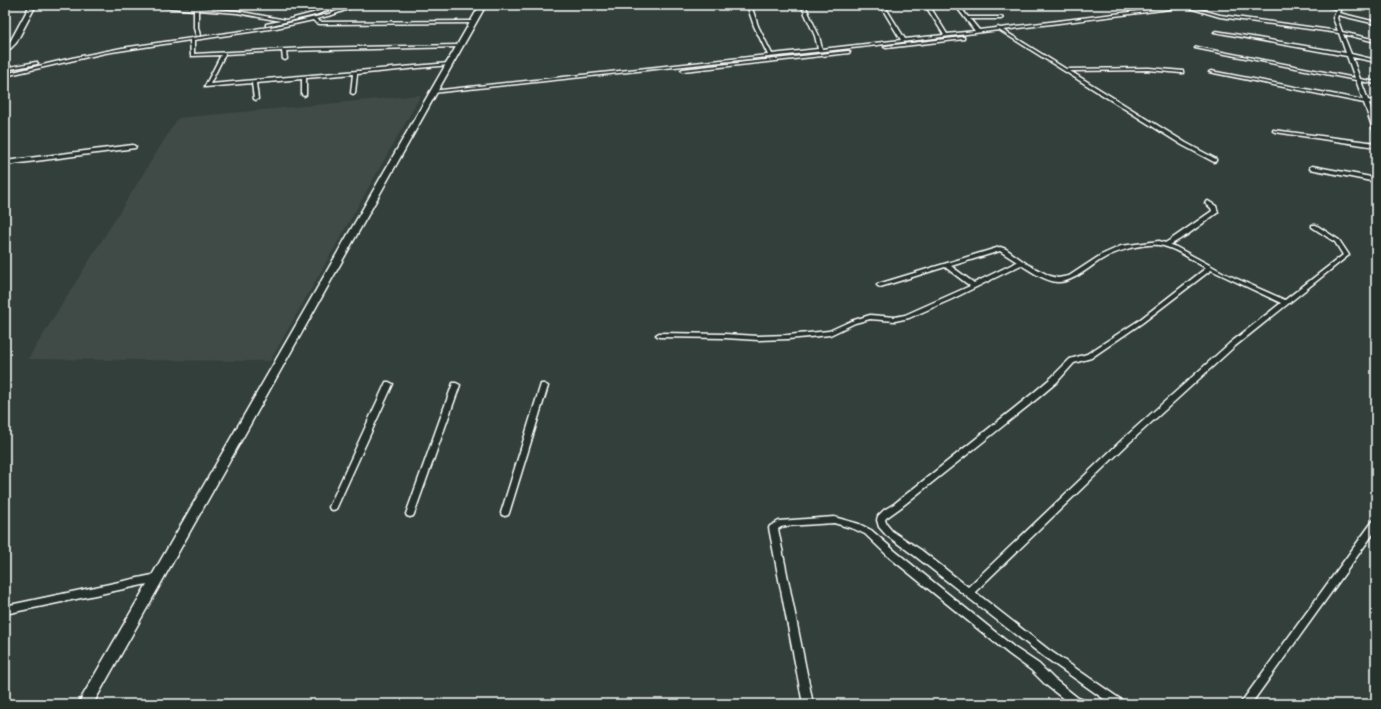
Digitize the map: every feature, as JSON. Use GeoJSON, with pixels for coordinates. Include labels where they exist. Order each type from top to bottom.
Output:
{"type":"FeatureCollection","features":[{"type":"Feature","properties":{"kind":"main road"},"geometry":{"type":"LineString","coordinates":[[5,52],[13,43],[33,5]]}},
{"type":"Feature","properties":{"kind":"main road"},"geometry":{"type":"LineString","coordinates":[[85,704],[432,92],[483,5]]}},
{"type":"Feature","properties":{"kind":"street"},"geometry":{"type":"LineString","coordinates":[[149,5],[237,12],[287,20]]}},
{"type":"Feature","properties":{"kind":"street"},"geometry":{"type":"LineString","coordinates":[[5,69],[144,41],[241,30],[314,14],[340,5]]}},
{"type":"Feature","properties":{"kind":"street"},"geometry":{"type":"LineString","coordinates":[[5,75],[138,46],[192,40],[287,26],[315,20],[356,5]]}},
{"type":"Feature","properties":{"kind":"street"},"geometry":{"type":"LineString","coordinates":[[749,5],[756,26],[770,56]]}},
{"type":"Feature","properties":{"kind":"street"},"geometry":{"type":"LineString","coordinates":[[803,5],[817,36],[820,50]]}},
{"type":"Feature","properties":{"kind":"street"},"geometry":{"type":"LineString","coordinates":[[882,5],[903,40]]}},
{"type":"Feature","properties":{"kind":"street"},"geometry":{"type":"LineString","coordinates":[[926,5],[946,35]]}},
{"type":"Feature","properties":{"kind":"street"},"geometry":{"type":"LineString","coordinates":[[957,5],[976,31]]}},
{"type":"Feature","properties":{"kind":"street"},"geometry":{"type":"LineString","coordinates":[[432,92],[770,56],[1196,5]]}},
{"type":"Feature","properties":{"kind":"street"},"geometry":{"type":"LineString","coordinates":[[1322,5],[1339,6],[1335,18],[1339,32],[1358,78],[1376,132]]}},
{"type":"Feature","properties":{"kind":"street"},"geometry":{"type":"LineString","coordinates":[[1371,5],[1376,6]]}},
{"type":"Feature","properties":{"kind":"street"},"geometry":{"type":"LineString","coordinates":[[1186,6],[1227,17],[1339,32],[1376,41]]}},
{"type":"Feature","properties":{"kind":"street"},"geometry":{"type":"LineString","coordinates":[[196,8],[196,28],[198,35]]}},
{"type":"Feature","properties":{"kind":"street"},"geometry":{"type":"LineString","coordinates":[[683,70],[814,57],[1004,32],[1164,14]]}},
{"type":"Feature","properties":{"kind":"street"},"geometry":{"type":"LineString","coordinates":[[1337,14],[1376,23]]}},
{"type":"Feature","properties":{"kind":"street"},"geometry":{"type":"LineString","coordinates":[[966,18],[1001,18]]}},
{"type":"Feature","properties":{"kind":"street"},"geometry":{"type":"LineString","coordinates":[[315,20],[320,23],[473,22]]}},
{"type":"Feature","properties":{"kind":"street"},"geometry":{"type":"LineString","coordinates":[[998,28],[1184,144],[1214,160]]}},
{"type":"Feature","properties":{"kind":"street"},"geometry":{"type":"LineString","coordinates":[[1216,32],[1349,55],[1376,62]]}},
{"type":"Feature","properties":{"kind":"street"},"geometry":{"type":"LineString","coordinates":[[192,40],[192,55],[284,50],[459,46]]}},
{"type":"Feature","properties":{"kind":"street"},"geometry":{"type":"LineString","coordinates":[[5,42],[13,43]]}},
{"type":"Feature","properties":{"kind":"street"},"geometry":{"type":"LineString","coordinates":[[1197,48],[1358,78],[1376,83]]}},
{"type":"Feature","properties":{"kind":"street"},"geometry":{"type":"LineString","coordinates":[[284,50],[285,59]]}},
{"type":"Feature","properties":{"kind":"street"},"geometry":{"type":"LineString","coordinates":[[223,54],[207,86],[449,64]]}},
{"type":"Feature","properties":{"kind":"street"},"geometry":{"type":"LineString","coordinates":[[1066,70],[1149,69],[1181,72]]}},
{"type":"Feature","properties":{"kind":"street"},"geometry":{"type":"LineString","coordinates":[[1211,72],[1376,103]]}},
{"type":"Feature","properties":{"kind":"street"},"geometry":{"type":"LineString","coordinates":[[353,94],[355,73]]}},
{"type":"Feature","properties":{"kind":"street"},"geometry":{"type":"LineString","coordinates":[[304,77],[304,95]]}},
{"type":"Feature","properties":{"kind":"street"},"geometry":{"type":"LineString","coordinates":[[254,82],[256,100]]}},
{"type":"Feature","properties":{"kind":"street"},"geometry":{"type":"LineString","coordinates":[[1275,131],[1376,145]]}},
{"type":"Feature","properties":{"kind":"street"},"geometry":{"type":"LineString","coordinates":[[5,163],[133,147]]}},
{"type":"Feature","properties":{"kind":"street"},"geometry":{"type":"LineString","coordinates":[[1312,168],[1376,180]]}},
{"type":"Feature","properties":{"kind":"street"},"geometry":{"type":"LineString","coordinates":[[1165,245],[1184,235],[1215,212],[1214,207],[1208,203]]}},
{"type":"Feature","properties":{"kind":"street"},"geometry":{"type":"LineString","coordinates":[[968,593],[1133,435],[1232,346],[1346,255],[1337,241],[1314,226]]}},
{"type":"Feature","properties":{"kind":"street"},"geometry":{"type":"LineString","coordinates":[[880,285],[1000,249],[1004,250],[1048,278],[1058,280],[1071,278],[1103,256],[1123,247],[1154,243],[1174,248],[1210,268],[1286,303]]}},
{"type":"Feature","properties":{"kind":"street"},"geometry":{"type":"LineString","coordinates":[[659,335],[732,336],[758,338],[830,333],[859,319],[870,317],[895,319],[907,316],[974,286],[1022,262]]}},
{"type":"Feature","properties":{"kind":"street"},"geometry":{"type":"LineString","coordinates":[[946,265],[974,286]]}},
{"type":"Feature","properties":{"kind":"street"},"geometry":{"type":"LineString","coordinates":[[1119,704],[1046,653],[888,533],[883,527],[881,520],[882,516],[1035,396],[1054,380],[1072,361],[1094,353],[1140,322],[1210,268]]}},
{"type":"Feature","properties":{"kind":"street"},"geometry":{"type":"LineString","coordinates":[[333,507],[389,384]]}},
{"type":"Feature","properties":{"kind":"street"},"geometry":{"type":"LineString","coordinates":[[410,514],[456,385]]}},
{"type":"Feature","properties":{"kind":"street"},"geometry":{"type":"LineString","coordinates":[[504,513],[544,386]]}},
{"type":"Feature","properties":{"kind":"street"},"geometry":{"type":"LineString","coordinates":[[808,704],[773,528],[779,524],[786,523],[834,520],[856,526],[868,532],[892,554],[1012,651],[1035,667],[1050,682],[1074,701],[1082,704]]}},
{"type":"Feature","properties":{"kind":"street"},"geometry":{"type":"LineString","coordinates":[[1245,704],[1376,524]]}},
{"type":"Feature","properties":{"kind":"street"},"geometry":{"type":"LineString","coordinates":[[5,610],[157,578]]}},
{"type":"Feature","properties":{"kind":"shaded area"},"geometry":{"type":"Polygon","coordinates":[[[421,95],[270,361],[28,359],[178,118],[421,95]]]}}]}
